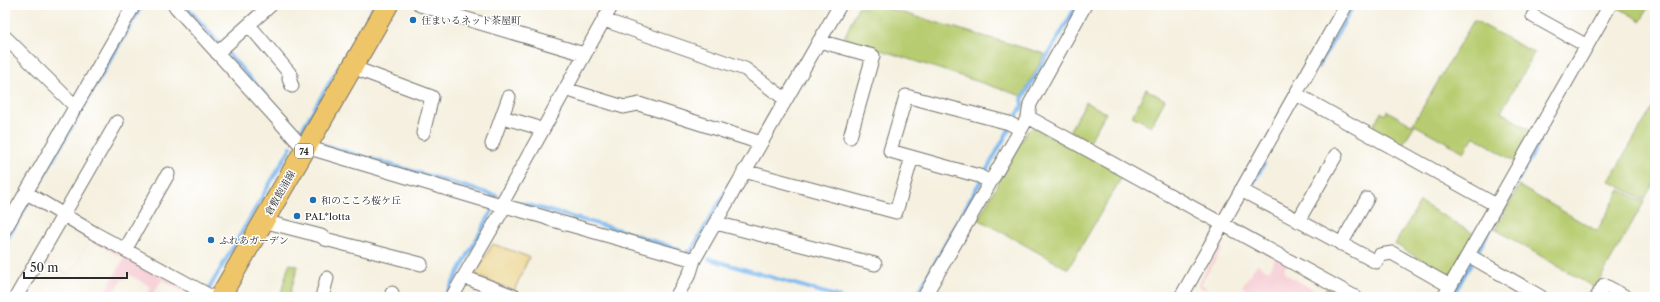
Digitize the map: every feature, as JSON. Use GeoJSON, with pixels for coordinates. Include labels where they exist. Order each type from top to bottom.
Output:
{"type":"FeatureCollection","features":[{"type":"Feature","properties":{"kind":"main road","name":"倉敷飽浦線"},"geometry":{"type":"LineString","coordinates":[[210,295],[263,221],[388,5]]}},
{"type":"Feature","properties":{"kind":"street"},"geometry":{"type":"LineString","coordinates":[[5,229],[30,195],[76,107],[134,5]]}},
{"type":"Feature","properties":{"kind":"street"},"geometry":{"type":"LineString","coordinates":[[174,5],[220,50],[298,142],[306,147],[694,260]]}},
{"type":"Feature","properties":{"kind":"street"},"geometry":{"type":"LineString","coordinates":[[420,5],[580,53]]}},
{"type":"Feature","properties":{"kind":"street"},"geometry":{"type":"LineString","coordinates":[[452,297],[502,211],[501,205],[538,129],[565,89],[580,53],[604,20],[612,5]]}},
{"type":"Feature","properties":{"kind":"street"},"geometry":{"type":"LineString","coordinates":[[676,297],[690,273],[694,260],[744,171],[757,142],[840,5]]}},
{"type":"Feature","properties":{"kind":"street"},"geometry":{"type":"LineString","coordinates":[[924,297],[985,179],[1015,127],[1028,117],[1030,104],[1085,5]]}},
{"type":"Feature","properties":{"kind":"street"},"geometry":{"type":"LineString","coordinates":[[1181,297],[1246,193],[1300,96],[1346,5]]}},
{"type":"Feature","properties":{"kind":"street"},"geometry":{"type":"LineString","coordinates":[[1246,193],[1376,262],[1380,255],[1392,253],[1447,292],[1472,258],[1496,205],[1610,5]]}},
{"type":"Feature","properties":{"kind":"street"},"geometry":{"type":"LineString","coordinates":[[220,50],[249,25],[267,6]]}},
{"type":"Feature","properties":{"kind":"street"},"geometry":{"type":"LineString","coordinates":[[1532,16],[1587,46]]}},
{"type":"Feature","properties":{"kind":"street"},"geometry":{"type":"LineString","coordinates":[[604,20],[745,69],[783,97]]}},
{"type":"Feature","properties":{"kind":"street"},"geometry":{"type":"LineString","coordinates":[[249,25],[294,77]]}},
{"type":"Feature","properties":{"kind":"street"},"geometry":{"type":"LineString","coordinates":[[5,37],[76,107]]}},
{"type":"Feature","properties":{"kind":"street"},"geometry":{"type":"LineString","coordinates":[[819,41],[873,56],[850,137]]}},
{"type":"Feature","properties":{"kind":"street"},"geometry":{"type":"LineString","coordinates":[[352,67],[432,97],[423,133]]}},
{"type":"Feature","properties":{"kind":"street"},"geometry":{"type":"LineString","coordinates":[[565,89],[624,107],[639,104],[757,142]]}},
{"type":"Feature","properties":{"kind":"street"},"geometry":{"type":"LineString","coordinates":[[985,179],[890,151],[906,96],[1015,127]]}},
{"type":"Feature","properties":{"kind":"street"},"geometry":{"type":"LineString","coordinates":[[1300,96],[1496,205]]}},
{"type":"Feature","properties":{"kind":"street"},"geometry":{"type":"LineString","coordinates":[[492,144],[509,97]]}},
{"type":"Feature","properties":{"kind":"street"},"geometry":{"type":"LineString","coordinates":[[502,117],[538,129]]}},
{"type":"Feature","properties":{"kind":"street"},"geometry":{"type":"LineString","coordinates":[[1028,117],[1355,297]]}},
{"type":"Feature","properties":{"kind":"street"},"geometry":{"type":"LineString","coordinates":[[16,297],[117,122]]}},
{"type":"Feature","properties":{"kind":"street"},"geometry":{"type":"LineString","coordinates":[[1298,221],[1336,155]]}},
{"type":"Feature","properties":{"kind":"street"},"geometry":{"type":"LineString","coordinates":[[744,171],[896,212],[912,157]]}},
{"type":"Feature","properties":{"kind":"street"},"geometry":{"type":"LineString","coordinates":[[125,250],[168,174]]}},
{"type":"Feature","properties":{"kind":"street"},"geometry":{"type":"LineString","coordinates":[[30,195],[62,215],[210,295]]}},
{"type":"Feature","properties":{"kind":"street"},"geometry":{"type":"LineString","coordinates":[[1341,244],[1368,199]]}},
{"type":"Feature","properties":{"kind":"street"},"geometry":{"type":"LineString","coordinates":[[263,221],[421,264]]}},
{"type":"Feature","properties":{"kind":"street"},"geometry":{"type":"LineString","coordinates":[[716,223],[875,264]]}},
{"type":"Feature","properties":{"kind":"street"},"geometry":{"type":"LineString","coordinates":[[1472,258],[1541,297]]}},
{"type":"Feature","properties":{"kind":"street"},"geometry":{"type":"LineString","coordinates":[[464,277],[516,297]]}},
{"type":"Feature","properties":{"kind":"street"},"geometry":{"type":"LineString","coordinates":[[322,297],[327,278]]}},
{"type":"Feature","properties":{"kind":"street"},"geometry":{"type":"LineString","coordinates":[[1597,297],[1604,285],[1626,297]]}},
{"type":"Feature","properties":{"kind":"shaded area"},"geometry":{"type":"Polygon","coordinates":[[[1228,233],[1287,264],[1284,270],[1287,275],[1321,294],[1319,297],[1311,297],[1306,294],[1304,297],[1260,297],[1242,287],[1257,264],[1269,271],[1275,259],[1231,235],[1230,237],[1227,236],[1221,246],[1223,248],[1201,284],[1206,287],[1205,289],[1221,297],[1197,286],[1228,233]]]}},
{"type":"Feature","properties":{"kind":"shaded area"},"geometry":{"type":"Polygon","coordinates":[[[91,237],[200,297],[193,297],[162,280],[151,297],[146,297],[151,287],[128,274],[124,280],[122,279],[112,297],[102,297],[124,258],[90,240],[70,276],[44,262],[23,297],[44,260],[70,275],[91,237]]]}},
{"type":"Feature","properties":{"kind":"green space"},"geometry":{"type":"Polygon","coordinates":[[[866,5],[876,5],[1045,54],[1022,96],[844,38],[858,7],[864,8],[866,5]]]}},
{"type":"Feature","properties":{"kind":"green space"},"geometry":{"type":"Polygon","coordinates":[[[1620,5],[1649,5],[1641,21],[1619,8],[1620,5]]]}},
{"type":"Feature","properties":{"kind":"green space"},"geometry":{"type":"Polygon","coordinates":[[[1474,20],[1534,53],[1501,112],[1532,131],[1515,162],[1474,136],[1464,152],[1413,124],[1474,20]]]}},
{"type":"Feature","properties":{"kind":"green space"},"geometry":{"type":"Polygon","coordinates":[[[1146,89],[1165,100],[1151,126],[1132,116],[1146,89]]]}},
{"type":"Feature","properties":{"kind":"green space"},"geometry":{"type":"Polygon","coordinates":[[[1086,102],[1106,113],[1089,142],[1070,130],[1086,102]]]}},
{"type":"Feature","properties":{"kind":"green space"},"geometry":{"type":"Polygon","coordinates":[[[1655,103],[1655,181],[1644,200],[1609,181],[1655,103]]]}},
{"type":"Feature","properties":{"kind":"green space"},"geometry":{"type":"Polygon","coordinates":[[[1387,111],[1414,126],[1401,147],[1371,130],[1381,112],[1385,115],[1387,111]]]}},
{"type":"Feature","properties":{"kind":"green space"},"geometry":{"type":"Polygon","coordinates":[[[1032,127],[1123,175],[1068,269],[978,219],[1027,131],[1032,127]]]}},
{"type":"Feature","properties":{"kind":"green space"},"geometry":{"type":"Polygon","coordinates":[[[1519,186],[1597,231],[1620,190],[1644,202],[1595,288],[1495,229],[1519,186]]]}},
{"type":"Feature","properties":{"kind":"green space"},"geometry":{"type":"Polygon","coordinates":[[[1420,202],[1474,234],[1449,277],[1395,244],[1420,202]]]}},
{"type":"Feature","properties":{"kind":"green space"},"geometry":{"type":"Polygon","coordinates":[[[289,264],[298,266],[289,297],[280,297],[289,264]]]}},
{"type":"Feature","properties":{"kind":"green space"},"geometry":{"type":"Polygon","coordinates":[[[1327,287],[1345,297],[1322,297],[1327,287]]]}},
{"type":"Feature","properties":{"kind":"sand"},"geometry":{"type":"Polygon","coordinates":[[[493,244],[529,257],[514,291],[477,276],[476,271],[493,244]]]}},
{"type":"Feature","properties":{"kind":"waterway"},"geometry":{"type":"LineString","coordinates":[[5,243],[142,5]]}},
{"type":"Feature","properties":{"kind":"waterway"},"geometry":{"type":"LineString","coordinates":[[185,5],[297,131]]}},
{"type":"Feature","properties":{"kind":"waterway"},"geometry":{"type":"LineString","coordinates":[[301,131],[375,5]]}},
{"type":"Feature","properties":{"kind":"waterway"},"geometry":{"type":"LineString","coordinates":[[916,297],[1021,108],[1023,104],[1022,99],[1077,5]]}},
{"type":"Feature","properties":{"kind":"waterway"},"geometry":{"type":"LineString","coordinates":[[1318,67],[1354,5]]}},
{"type":"Feature","properties":{"kind":"waterway"},"geometry":{"type":"LineString","coordinates":[[1452,297],[1539,143]]}},
{"type":"Feature","properties":{"kind":"waterway"},"geometry":{"type":"LineString","coordinates":[[324,145],[497,196]]}},
{"type":"Feature","properties":{"kind":"waterway"},"geometry":{"type":"LineString","coordinates":[[207,292],[291,147]]}},
{"type":"Feature","properties":{"kind":"waterway"},"geometry":{"type":"LineString","coordinates":[[1216,248],[1264,164]]}},
{"type":"Feature","properties":{"kind":"waterway"},"geometry":{"type":"LineString","coordinates":[[687,252],[690,253],[731,182]]}},
{"type":"Feature","properties":{"kind":"waterway"},"geometry":{"type":"LineString","coordinates":[[517,202],[623,231],[678,249]]}},
{"type":"Feature","properties":{"kind":"waterway"},"geometry":{"type":"LineString","coordinates":[[445,297],[493,209]]}},
{"type":"Feature","properties":{"kind":"waterway"},"geometry":{"type":"LineString","coordinates":[[709,259],[839,297]]}},
{"type":"Feature","properties":{"kind":"waterway"},"geometry":{"type":"LineString","coordinates":[[1356,290],[1368,297]]}},
{"type":"Feature","properties":{"kind":"place","name":"住まいるネット茶屋町"},"geometry":{"type":"Point","coordinates":[413,20]}},
{"type":"Feature","properties":{"kind":"place","name":"和のこころ桜ケ丘"},"geometry":{"type":"Point","coordinates":[313,200]}},
{"type":"Feature","properties":{"kind":"place","name":"PAL*lotta"},"geometry":{"type":"Point","coordinates":[297,216]}},
{"type":"Feature","properties":{"kind":"place","name":"ふれあガーデン"},"geometry":{"type":"Point","coordinates":[211,240]}}]}
